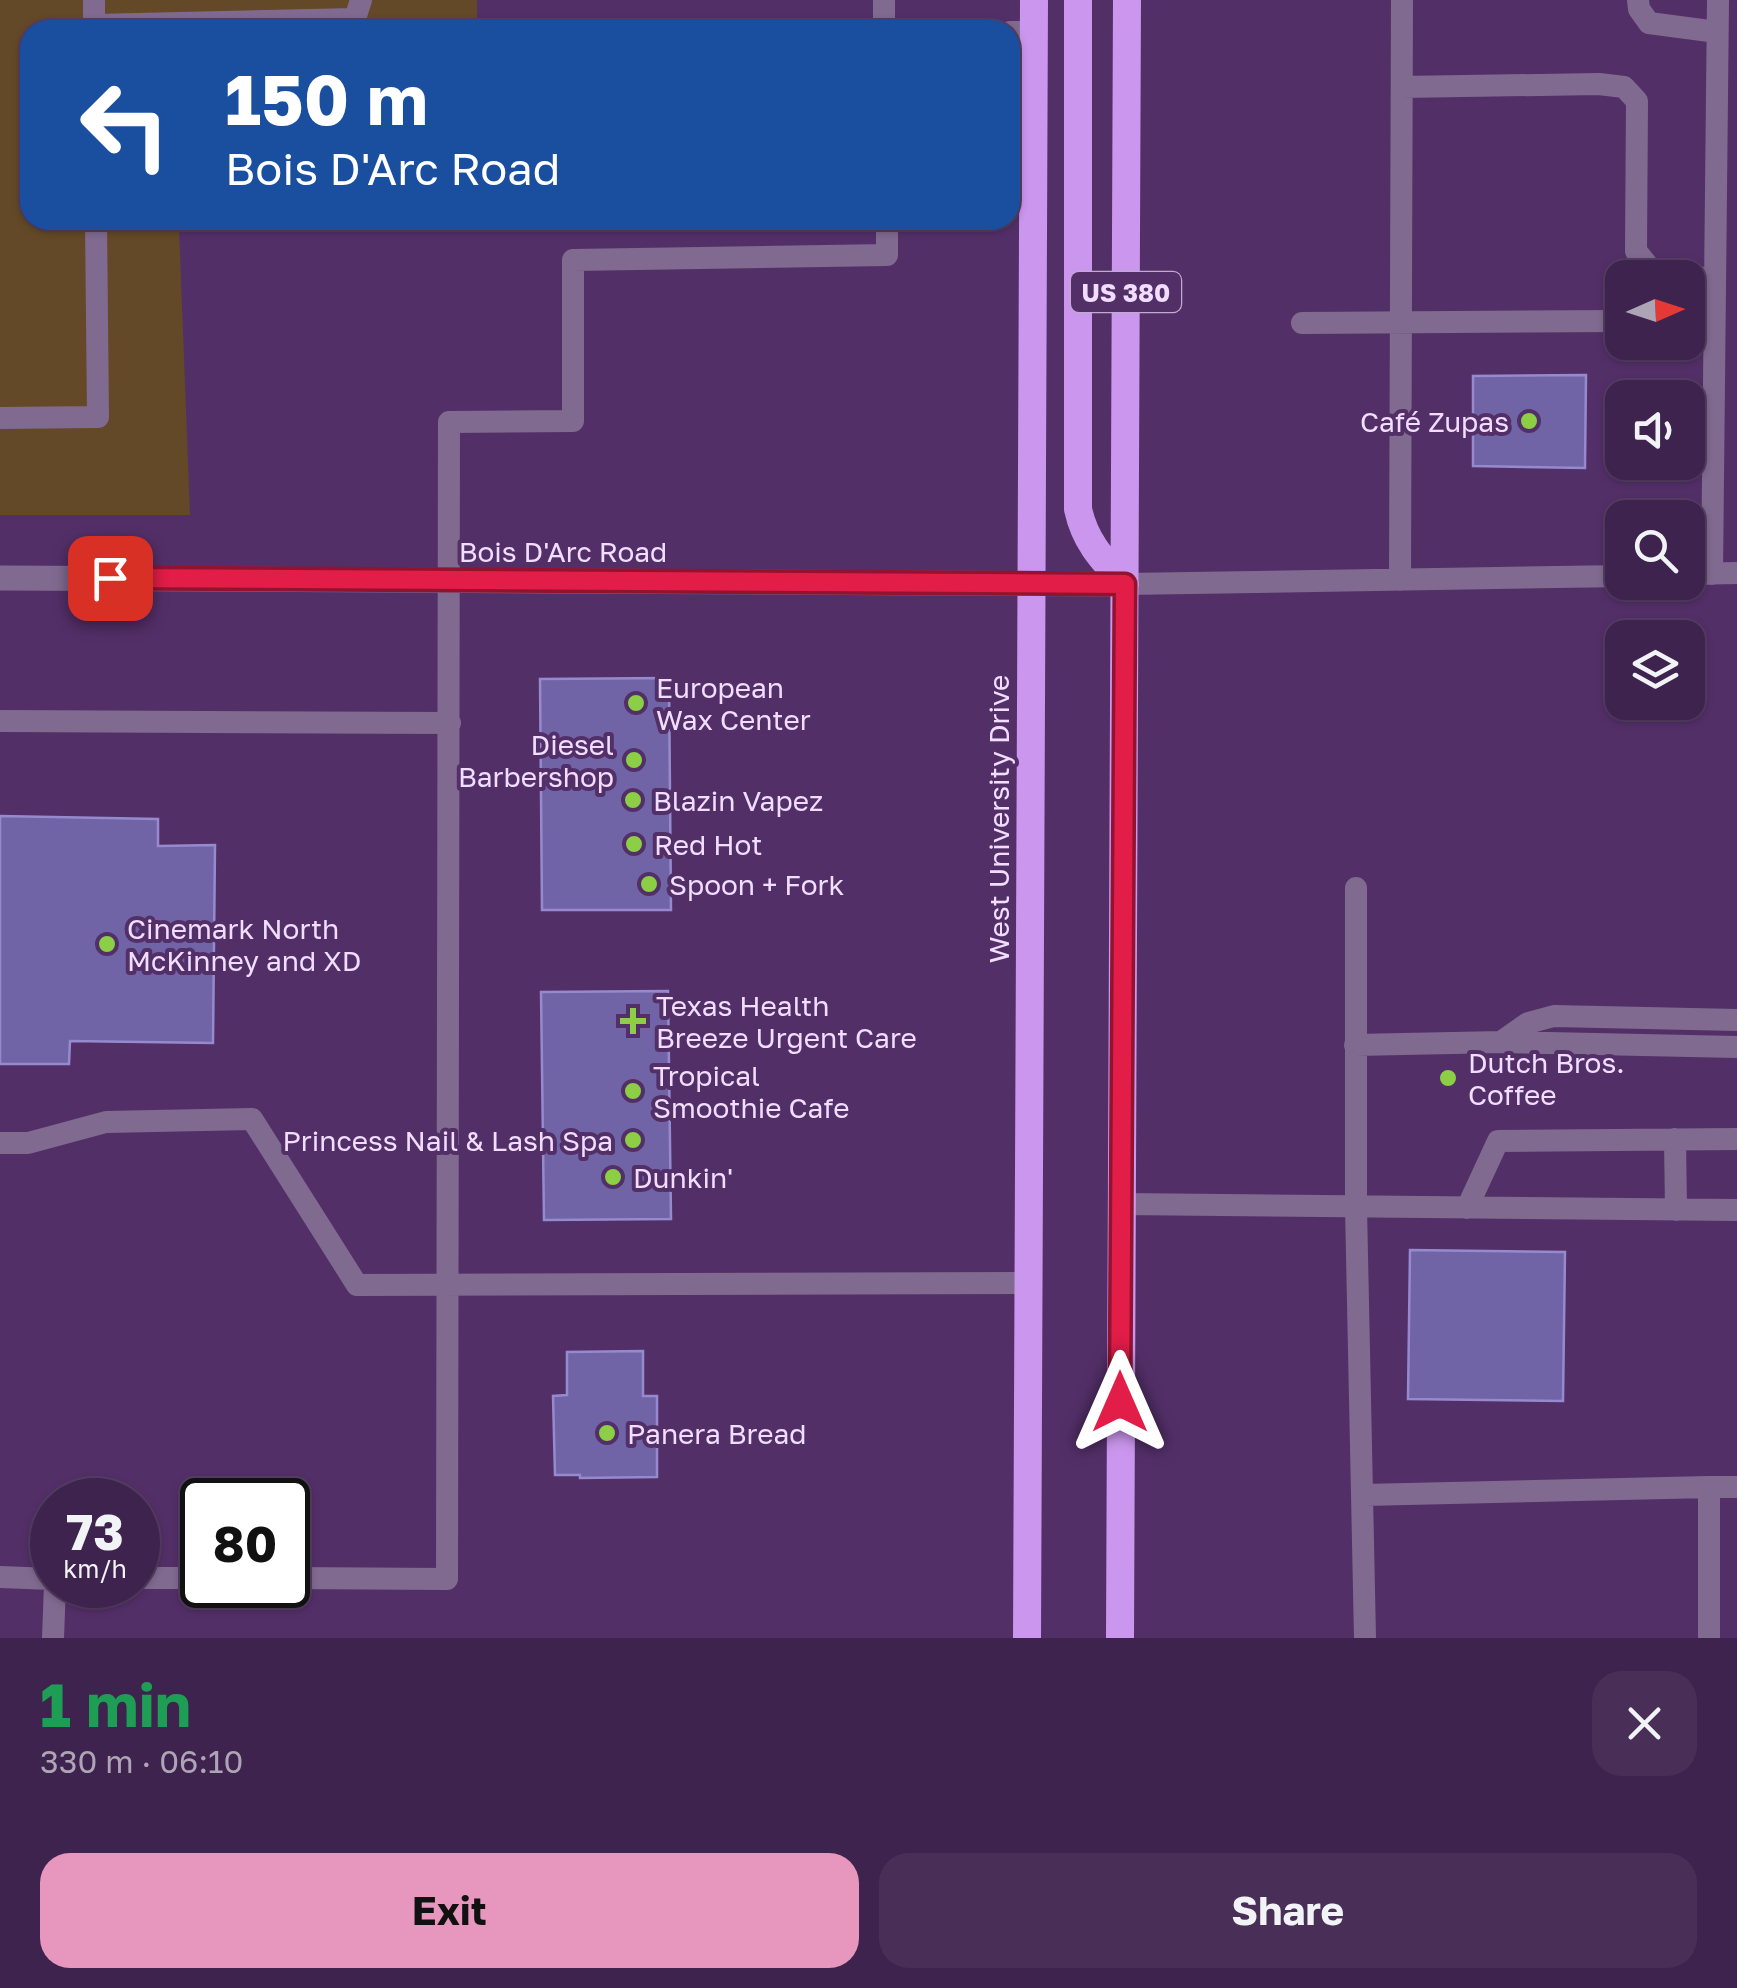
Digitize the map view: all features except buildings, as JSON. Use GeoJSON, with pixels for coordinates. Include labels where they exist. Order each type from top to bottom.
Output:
{"type":"FeatureCollection","features":[{"type":"Feature","properties":{"kind":"highway","name":"West University Drive"},"geometry":{"type":"LineString","coordinates":[[1027,1638],[1030,582],[1022,32],[1034,0]]}},
{"type":"Feature","properties":{"kind":"highway"},"geometry":{"type":"LineString","coordinates":[[1078,0],[1078,509],[1082,530],[1092,549],[1125,584]]}},
{"type":"Feature","properties":{"kind":"highway","name":"US 380"},"geometry":{"type":"LineString","coordinates":[[1120,1638],[1127,0]]}},
{"type":"Feature","properties":{"kind":"street","name":"Bois D'Arc Road"},"geometry":{"type":"LineString","coordinates":[[0,578],[1125,584]]}},
{"type":"Feature","properties":{"kind":"lane"},"geometry":{"type":"LineString","coordinates":[[326,20],[355,19],[362,0]]}},
{"type":"Feature","properties":{"kind":"lane"},"geometry":{"type":"LineString","coordinates":[[1400,580],[1402,0]]}},
{"type":"Feature","properties":{"kind":"lane"},"geometry":{"type":"LineString","coordinates":[[1638,0],[1648,24],[1717,32]]}},
{"type":"Feature","properties":{"kind":"lane"},"geometry":{"type":"LineString","coordinates":[[1712,574],[1718,0]]}},
{"type":"Feature","properties":{"kind":"lane"},"geometry":{"type":"LineString","coordinates":[[1402,87],[1624,87],[1637,101],[1636,251],[1653,272],[1714,279]]}},
{"type":"Feature","properties":{"kind":"lane"},"geometry":{"type":"LineString","coordinates":[[0,418],[98,417],[96,230]]}},
{"type":"Feature","properties":{"kind":"lane"},"geometry":{"type":"LineString","coordinates":[[310,1578],[446,1579],[450,422],[573,421],[573,260],[888,255],[887,230]]}},
{"type":"Feature","properties":{"kind":"lane"},"geometry":{"type":"LineString","coordinates":[[1302,323],[1605,321]]}},
{"type":"Feature","properties":{"kind":"lane"},"geometry":{"type":"LineString","coordinates":[[1705,321],[1714,321]]}},
{"type":"Feature","properties":{"kind":"lane"},"geometry":{"type":"LineString","coordinates":[[1705,574],[1737,573]]}},
{"type":"Feature","properties":{"kind":"lane"},"geometry":{"type":"LineString","coordinates":[[1125,584],[1605,576]]}},
{"type":"Feature","properties":{"kind":"lane"},"geometry":{"type":"LineString","coordinates":[[0,721],[450,723]]}},
{"type":"Feature","properties":{"kind":"lane"},"geometry":{"type":"LineString","coordinates":[[1356,888],[1356,1207],[1365,1638]]}},
{"type":"Feature","properties":{"kind":"lane"},"geometry":{"type":"LineString","coordinates":[[1500,1042],[1528,1023],[1554,1016],[1737,1020]]}},
{"type":"Feature","properties":{"kind":"lane"},"geometry":{"type":"LineString","coordinates":[[1355,1045],[1500,1042],[1737,1047]]}},
{"type":"Feature","properties":{"kind":"lane"},"geometry":{"type":"LineString","coordinates":[[0,1143],[28,1142],[106,1122],[252,1118],[357,1285],[1028,1283]]}},
{"type":"Feature","properties":{"kind":"lane"},"geometry":{"type":"LineString","coordinates":[[1675,1139],[1676,1210]]}},
{"type":"Feature","properties":{"kind":"lane"},"geometry":{"type":"LineString","coordinates":[[1467,1208],[1498,1141],[1737,1139]]}},
{"type":"Feature","properties":{"kind":"lane"},"geometry":{"type":"LineString","coordinates":[[1121,1204],[1737,1210]]}},
{"type":"Feature","properties":{"kind":"lane"},"geometry":{"type":"LineString","coordinates":[[1709,1487],[1709,1638]]}},
{"type":"Feature","properties":{"kind":"lane"},"geometry":{"type":"LineString","coordinates":[[1364,1495],[1737,1487]]}},
{"type":"Feature","properties":{"kind":"lane"},"geometry":{"type":"LineString","coordinates":[[0,1578],[30,1580]]}},
{"type":"Feature","properties":{"kind":"lane"},"geometry":{"type":"LineString","coordinates":[[54,1608],[54,1638]]}},
{"type":"Feature","properties":{"kind":"shaded area"},"geometry":{"type":"Polygon","coordinates":[[[0,0],[477,0],[477,20],[20,20],[20,230],[179,230],[190,515],[0,515],[0,0]]]}},
{"type":"Feature","properties":{"kind":"place","name":"Café Zupas"},"geometry":{"type":"Point","coordinates":[1529,421]}},
{"type":"Feature","properties":{"kind":"place","name":"European Wax Center"},"geometry":{"type":"Point","coordinates":[636,703]}},
{"type":"Feature","properties":{"kind":"place","name":"Diesel Barbershop"},"geometry":{"type":"Point","coordinates":[634,760]}},
{"type":"Feature","properties":{"kind":"place","name":"Blazin Vapez"},"geometry":{"type":"Point","coordinates":[633,800]}},
{"type":"Feature","properties":{"kind":"place","name":"Red Hot"},"geometry":{"type":"Point","coordinates":[634,844]}},
{"type":"Feature","properties":{"kind":"place","name":"Spoon + Fork"},"geometry":{"type":"Point","coordinates":[649,884]}},
{"type":"Feature","properties":{"kind":"place","name":"Cinemark North McKinney and XD"},"geometry":{"type":"Point","coordinates":[107,944]}},
{"type":"Feature","properties":{"kind":"place","name":"Texas Health Breeze Urgent Care"},"geometry":{"type":"Point","coordinates":[633,1021]}},
{"type":"Feature","properties":{"kind":"place","name":"Dutch Bros. Coffee"},"geometry":{"type":"Point","coordinates":[1448,1078]}},
{"type":"Feature","properties":{"kind":"place","name":"Tropical Smoothie Cafe"},"geometry":{"type":"Point","coordinates":[633,1091]}},
{"type":"Feature","properties":{"kind":"place","name":"Princess Nail & Lash Spa"},"geometry":{"type":"Point","coordinates":[633,1140]}},
{"type":"Feature","properties":{"kind":"place","name":"Dunkin'"},"geometry":{"type":"Point","coordinates":[613,1177]}},
{"type":"Feature","properties":{"kind":"place","name":"Panera Bread"},"geometry":{"type":"Point","coordinates":[607,1433]}},
{"type":"Feature","properties":{"kind":"route"},"geometry":{"type":"LineString","coordinates":[[110,578],[1125,584],[1120,1402]]}}]}
